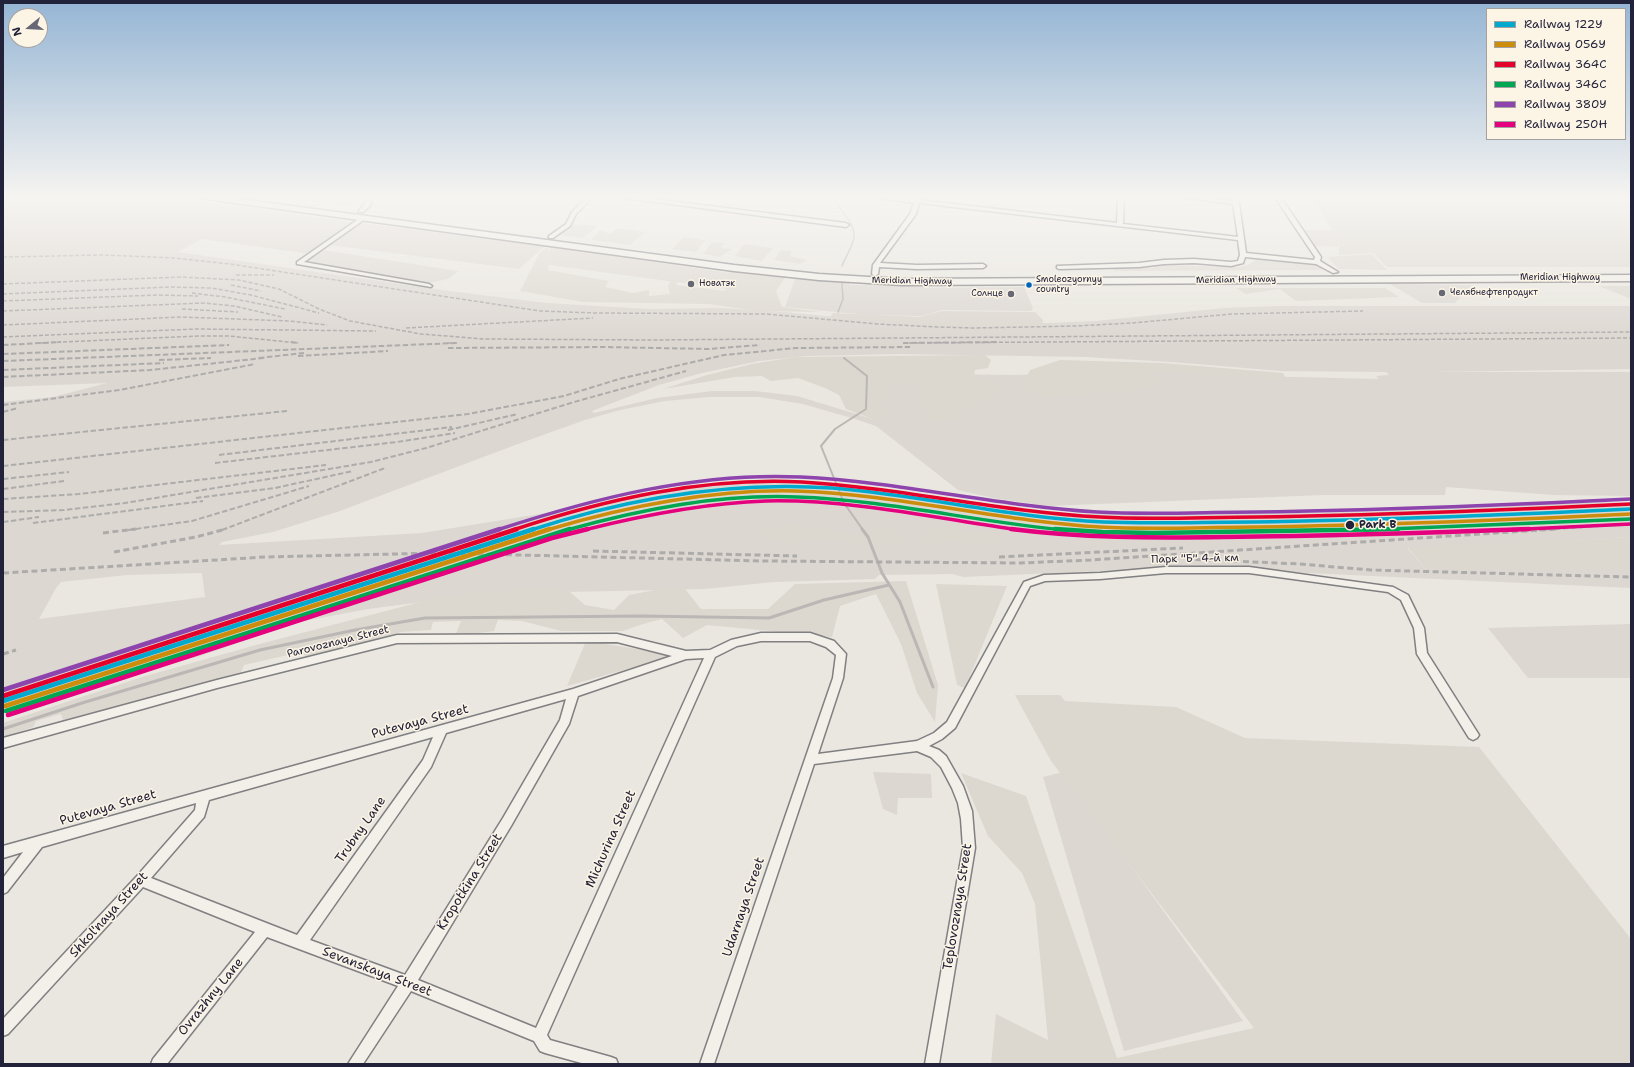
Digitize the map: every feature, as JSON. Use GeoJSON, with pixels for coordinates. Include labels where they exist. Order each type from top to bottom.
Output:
{"type":"FeatureCollection","features":[{"type":"Feature","properties":{"kind":"main road","name":"Meridian Highway"},"geometry":{"type":"LineString","coordinates":[[581,246],[734,268],[819,277],[875,273]]}},
{"type":"Feature","properties":{"kind":"main road","name":"Meridian Highway"},"geometry":{"type":"LineString","coordinates":[[616,246],[780,268],[1001,282],[1337,275],[1631,272]]}},
{"type":"Feature","properties":{"kind":"main road","name":"Meridian Highway"},"geometry":{"type":"LineString","coordinates":[[1337,275],[1631,278]]}},
{"type":"Feature","properties":{"kind":"street"},"geometry":{"type":"LineString","coordinates":[[321,246],[299,263],[429,286]]}},
{"type":"Feature","properties":{"kind":"street"},"geometry":{"type":"LineString","coordinates":[[875,273],[893,246]]}},
{"type":"Feature","properties":{"kind":"street"},"geometry":{"type":"LineString","coordinates":[[1059,267],[1138,265],[1194,261],[1231,264],[1241,262],[1243,255],[1242,246]]}},
{"type":"Feature","properties":{"kind":"street"},"geometry":{"type":"LineString","coordinates":[[1310,246],[1318,257],[1317,262]]}},
{"type":"Feature","properties":{"kind":"street"},"geometry":{"type":"LineString","coordinates":[[1243,255],[1317,262],[1337,275]]}},
{"type":"Feature","properties":{"kind":"street"},"geometry":{"type":"LineString","coordinates":[[875,273],[917,267],[983,266]]}},
{"type":"Feature","properties":{"kind":"street","name":"Парк \"Б\" 4-й км"},"geometry":{"type":"LineString","coordinates":[[918,746],[938,736],[951,725],[1027,584],[1044,578],[1100,576],[1166,570],[1249,570],[1390,589],[1405,598],[1419,628],[1422,654],[1472,735]]}},
{"type":"Feature","properties":{"kind":"street","name":"Putevaya Street"},"geometry":{"type":"LineString","coordinates":[[3,852],[573,693],[686,655],[711,654],[735,643],[761,638],[810,637],[830,644],[841,654]]}},
{"type":"Feature","properties":{"kind":"street","name":"Parovoznaya Street"},"geometry":{"type":"LineString","coordinates":[[3,743],[217,684],[397,639],[617,638],[686,655]]}},
{"type":"Feature","properties":{"kind":"street","name":"Michurina Street"},"geometry":{"type":"LineString","coordinates":[[539,1036],[711,654]]}},
{"type":"Feature","properties":{"kind":"street","name":"Udarnaya Street"},"geometry":{"type":"LineString","coordinates":[[707,1064],[838,678],[841,654]]}},
{"type":"Feature","properties":{"kind":"street","name":"Kropotkina Street"},"geometry":{"type":"LineString","coordinates":[[355,1064],[408,983],[507,822],[565,721],[573,693]]}},
{"type":"Feature","properties":{"kind":"street","name":"Trubny Lane"},"geometry":{"type":"LineString","coordinates":[[300,943],[427,763],[441,731]]}},
{"type":"Feature","properties":{"kind":"street"},"geometry":{"type":"LineString","coordinates":[[810,760],[918,746]]}},
{"type":"Feature","properties":{"kind":"street","name":"Teplovoznaya Street"},"geometry":{"type":"LineString","coordinates":[[918,746],[940,757],[948,770],[964,801],[968,814],[969,830],[969,848],[932,1064]]}},
{"type":"Feature","properties":{"kind":"street","name":"Shkol'naya Street"},"geometry":{"type":"LineString","coordinates":[[3,1029],[141,880],[200,813],[204,795]]}},
{"type":"Feature","properties":{"kind":"street"},"geometry":{"type":"LineString","coordinates":[[3,888],[38,843]]}},
{"type":"Feature","properties":{"kind":"street","name":"Sevanskaya Street"},"geometry":{"type":"LineString","coordinates":[[141,880],[265,930],[408,983],[539,1036],[545,1046],[611,1064]]}},
{"type":"Feature","properties":{"kind":"street","name":"Ovrazhny Lane"},"geometry":{"type":"LineString","coordinates":[[158,1064],[265,930]]}},
{"type":"Feature","properties":{"kind":"shaded area"},"geometry":{"type":"Polygon","coordinates":[[[3,246],[189,246],[178,252],[449,291],[547,303],[650,309],[723,308],[857,319],[1022,324],[1096,321],[1224,308],[1277,306],[1631,306],[1631,369],[1430,372],[1631,372],[1631,496],[1554,495],[1446,487],[1445,495],[1323,495],[1047,506],[993,498],[958,490],[876,426],[855,419],[803,404],[759,397],[709,397],[665,401],[620,410],[585,420],[337,512],[273,532],[222,542],[219,545],[422,533],[583,507],[648,493],[702,485],[770,479],[826,482],[927,496],[1011,510],[1087,514],[1272,514],[1573,501],[1631,503],[1631,537],[1407,548],[1426,569],[1631,569],[1631,588],[1171,568],[963,577],[953,574],[879,575],[875,579],[774,582],[705,589],[519,593],[453,598],[368,609],[299,622],[197,657],[151,669],[67,696],[3,710],[3,402],[53,397],[107,383],[3,387],[3,246]],[[900,354],[806,356],[759,361],[702,373],[659,385],[592,411],[594,413],[657,398],[712,391],[755,391],[797,396],[876,420],[874,377],[947,374],[1010,375],[1155,371],[1255,376],[1379,379],[1376,376],[1389,375],[1386,372],[1281,371],[1172,362],[1085,357],[900,354]],[[202,573],[127,575],[61,582],[56,588],[39,619],[205,597],[202,573]]]}},
{"type":"Feature","properties":{"kind":"shaded area"},"geometry":{"type":"Polygon","coordinates":[[[251,246],[322,246],[310,254],[251,246]]]}},
{"type":"Feature","properties":{"kind":"shaded area"},"geometry":{"type":"Polygon","coordinates":[[[335,246],[545,246],[519,269],[335,246]]]}},
{"type":"Feature","properties":{"kind":"shaded area"},"geometry":{"type":"Polygon","coordinates":[[[675,246],[701,246],[696,252],[672,249],[675,246]]]}},
{"type":"Feature","properties":{"kind":"shaded area"},"geometry":{"type":"Polygon","coordinates":[[[709,246],[722,246],[721,248],[732,249],[720,257],[703,254],[709,246]]]}},
{"type":"Feature","properties":{"kind":"shaded area"},"geometry":{"type":"Polygon","coordinates":[[[743,246],[773,248],[762,261],[735,256],[743,246]]]}},
{"type":"Feature","properties":{"kind":"shaded area"},"geometry":{"type":"Polygon","coordinates":[[[1315,246],[1338,246],[1338,247],[1315,246]]]}},
{"type":"Feature","properties":{"kind":"shaded area"},"geometry":{"type":"Polygon","coordinates":[[[1338,246],[1631,246],[1631,267],[1387,267],[1373,253],[1339,255],[1338,246]]]}},
{"type":"Feature","properties":{"kind":"shaded area"},"geometry":{"type":"Polygon","coordinates":[[[548,247],[550,256],[548,270],[609,281],[605,287],[633,293],[649,290],[649,296],[670,294],[668,286],[674,273],[677,285],[725,291],[729,271],[785,278],[776,291],[782,307],[821,312],[758,311],[708,304],[583,302],[520,291],[540,252],[548,247]]]}},
{"type":"Feature","properties":{"kind":"shaded area"},"geometry":{"type":"Polygon","coordinates":[[[550,247],[744,275],[735,290],[549,265],[550,247]]]}},
{"type":"Feature","properties":{"kind":"shaded area"},"geometry":{"type":"Polygon","coordinates":[[[323,250],[458,271],[448,279],[428,283],[304,263],[323,250]]]}},
{"type":"Feature","properties":{"kind":"shaded area"},"geometry":{"type":"Polygon","coordinates":[[[781,250],[792,251],[790,256],[807,260],[800,264],[774,260],[781,250]]]}},
{"type":"Feature","properties":{"kind":"shaded area"},"geometry":{"type":"Polygon","coordinates":[[[1372,254],[1387,270],[1339,269],[1327,257],[1372,254]]]}},
{"type":"Feature","properties":{"kind":"shaded area"},"geometry":{"type":"Polygon","coordinates":[[[1258,259],[1311,263],[1323,267],[1321,270],[1115,271],[1112,268],[1152,268],[1163,265],[1237,267],[1248,265],[1258,259]]]}},
{"type":"Feature","properties":{"kind":"shaded area"},"geometry":{"type":"Polygon","coordinates":[[[795,279],[849,283],[850,285],[924,286],[925,288],[1024,287],[1033,308],[1031,311],[942,310],[922,316],[868,315],[785,307],[795,279]]]}},
{"type":"Feature","properties":{"kind":"shaded area"},"geometry":{"type":"Polygon","coordinates":[[[1390,284],[1472,285],[1455,303],[1422,303],[1390,284]]]}},
{"type":"Feature","properties":{"kind":"shaded area"},"geometry":{"type":"Polygon","coordinates":[[[1599,286],[1631,286],[1631,299],[1599,286]]]}},
{"type":"Feature","properties":{"kind":"shaded area"},"geometry":{"type":"Polygon","coordinates":[[[1236,288],[1385,288],[1399,297],[1296,301],[1280,289],[1246,294],[1236,288]]]}},
{"type":"Feature","properties":{"kind":"shaded area"},"geometry":{"type":"Polygon","coordinates":[[[942,311],[1035,312],[1043,320],[1043,325],[952,326],[891,323],[830,317],[833,313],[920,317],[942,311]]]}},
{"type":"Feature","properties":{"kind":"shaded area"},"geometry":{"type":"Polygon","coordinates":[[[985,355],[991,360],[988,368],[975,370],[974,377],[1001,387],[954,420],[930,423],[921,406],[925,382],[888,385],[883,403],[886,417],[878,421],[846,409],[839,395],[798,378],[771,381],[762,376],[735,377],[663,389],[707,375],[752,364],[795,357],[985,355]]]}},
{"type":"Feature","properties":{"kind":"shaded area"},"geometry":{"type":"Polygon","coordinates":[[[1060,360],[1162,363],[1283,373],[1286,379],[1156,372],[1157,388],[1034,399],[1021,389],[1030,370],[1060,360]]]}},
{"type":"Feature","properties":{"kind":"shaded area"},"geometry":{"type":"Polygon","coordinates":[[[871,520],[906,536],[910,547],[857,544],[821,538],[790,546],[782,539],[763,542],[755,538],[758,529],[801,524],[859,536],[871,520]]]}},
{"type":"Feature","properties":{"kind":"shaded area"},"geometry":{"type":"Polygon","coordinates":[[[952,528],[972,533],[998,529],[997,543],[965,543],[947,541],[937,547],[923,546],[920,536],[927,530],[952,528]]]}},
{"type":"Feature","properties":{"kind":"shaded area"},"geometry":{"type":"Polygon","coordinates":[[[1631,537],[1631,569],[1426,569],[1407,547],[1631,537]]]}},
{"type":"Feature","properties":{"kind":"shaded area"},"geometry":{"type":"Polygon","coordinates":[[[906,581],[938,685],[935,722],[917,693],[901,644],[876,594],[840,606],[832,637],[707,625],[683,638],[662,619],[623,631],[561,631],[522,621],[498,620],[494,631],[455,636],[461,621],[433,622],[431,630],[401,632],[308,658],[301,652],[244,665],[240,675],[63,720],[61,714],[36,721],[33,727],[3,738],[3,723],[142,677],[256,645],[443,596],[563,586],[585,605],[614,610],[629,595],[682,585],[701,609],[768,609],[795,584],[906,581]]]}},
{"type":"Feature","properties":{"kind":"shaded area"},"geometry":{"type":"Polygon","coordinates":[[[936,584],[1007,586],[965,688],[957,685],[936,584]]]}},
{"type":"Feature","properties":{"kind":"shaded area"},"geometry":{"type":"Polygon","coordinates":[[[1631,624],[1631,678],[1528,678],[1488,628],[1631,624]]]}},
{"type":"Feature","properties":{"kind":"shaded area"},"geometry":{"type":"Polygon","coordinates":[[[586,641],[677,655],[567,686],[586,641]]]}},
{"type":"Feature","properties":{"kind":"shaded area"},"geometry":{"type":"Polygon","coordinates":[[[1015,695],[1060,695],[1065,701],[1176,707],[1245,738],[1479,747],[1631,939],[1631,1062],[1627,1064],[991,1064],[996,1014],[1048,1040],[1035,904],[1022,873],[988,836],[961,773],[1026,796],[1117,1058],[1254,1028],[1051,761],[1015,695]]]}},
{"type":"Feature","properties":{"kind":"shaded area"},"geometry":{"type":"Polygon","coordinates":[[[873,772],[931,774],[932,798],[898,798],[897,815],[883,809],[873,772]]]}},
{"type":"Feature","properties":{"kind":"shaded area"},"geometry":{"type":"Polygon","coordinates":[[[1063,772],[1243,1021],[1124,1051],[1043,777],[1063,772]]]}},
{"type":"Feature","properties":{"kind":"waterway"},"geometry":{"type":"LineString","coordinates":[[842,266],[851,246]]}},
{"type":"Feature","properties":{"kind":"waterway"},"geometry":{"type":"LineString","coordinates":[[838,312],[843,299],[842,283]]}},
{"type":"Feature","properties":{"kind":"waterway"},"geometry":{"type":"LineString","coordinates":[[844,358],[867,376],[866,409],[835,429],[821,446],[844,503],[863,530]]}},
{"type":"Feature","properties":{"kind":"waterway"},"geometry":{"type":"LineString","coordinates":[[862,529],[868,537],[882,573],[900,602],[933,687]]}},
{"type":"Feature","properties":{"kind":"waterway"},"geometry":{"type":"LineString","coordinates":[[3,729],[82,703],[260,650],[355,630],[425,618],[642,616],[769,618],[824,600],[889,585]]}},
{"type":"Feature","properties":{"kind":"railway"},"geometry":{"type":"LineString","coordinates":[[3,257],[102,255],[174,258],[230,264],[540,311],[596,313],[766,314],[878,324],[937,327],[974,328],[1076,326],[1132,323],[1232,314],[1363,311]]}},
{"type":"Feature","properties":{"kind":"railway"},"geometry":{"type":"LineString","coordinates":[[236,275],[274,275]]}},
{"type":"Feature","properties":{"kind":"railway"},"geometry":{"type":"LineString","coordinates":[[3,284],[181,277],[239,280],[279,289],[319,309],[350,321],[421,334],[484,339],[653,340],[1631,332]]}},
{"type":"Feature","properties":{"kind":"railway"},"geometry":{"type":"LineString","coordinates":[[231,285],[261,291]]}},
{"type":"Feature","properties":{"kind":"railway"},"geometry":{"type":"LineString","coordinates":[[3,294],[170,287],[211,288],[251,295],[319,313]]}},
{"type":"Feature","properties":{"kind":"railway"},"geometry":{"type":"LineString","coordinates":[[192,293],[225,297],[285,309]]}},
{"type":"Feature","properties":{"kind":"railway"},"geometry":{"type":"LineString","coordinates":[[3,301],[157,295],[198,296]]}},
{"type":"Feature","properties":{"kind":"railway"},"geometry":{"type":"LineString","coordinates":[[3,311],[204,303],[234,306],[282,317]]}},
{"type":"Feature","properties":{"kind":"railway"},"geometry":{"type":"LineString","coordinates":[[182,309],[238,312]]}},
{"type":"Feature","properties":{"kind":"railway"},"geometry":{"type":"LineString","coordinates":[[3,325],[182,317],[289,321],[327,325]]}},
{"type":"Feature","properties":{"kind":"railway"},"geometry":{"type":"LineString","coordinates":[[406,328],[593,318]]}},
{"type":"Feature","properties":{"kind":"railway"},"geometry":{"type":"LineString","coordinates":[[3,337],[196,329],[376,331]]}},
{"type":"Feature","properties":{"kind":"railway"},"geometry":{"type":"LineString","coordinates":[[57,342],[229,336],[298,343],[291,342]]}},
{"type":"Feature","properties":{"kind":"railway"},"geometry":{"type":"LineString","coordinates":[[999,342],[903,343],[1631,338]]}},
{"type":"Feature","properties":{"kind":"railway"},"geometry":{"type":"LineString","coordinates":[[3,345],[57,342]]}},
{"type":"Feature","properties":{"kind":"railway"},"geometry":{"type":"LineString","coordinates":[[39,343],[57,342]]}},
{"type":"Feature","properties":{"kind":"railway"},"geometry":{"type":"LineString","coordinates":[[57,342],[61,342]]}},
{"type":"Feature","properties":{"kind":"railway"},"geometry":{"type":"LineString","coordinates":[[3,361],[457,343],[447,343]]}},
{"type":"Feature","properties":{"kind":"railway"},"geometry":{"type":"LineString","coordinates":[[3,354],[229,345]]}},
{"type":"Feature","properties":{"kind":"railway"},"geometry":{"type":"LineString","coordinates":[[448,348],[604,347],[708,349],[760,345]]}},
{"type":"Feature","properties":{"kind":"railway"},"geometry":{"type":"LineString","coordinates":[[3,466],[468,414],[564,396],[619,379],[724,355],[796,348],[910,347]]}},
{"type":"Feature","properties":{"kind":"railway"},"geometry":{"type":"LineString","coordinates":[[298,356],[388,351]]}},
{"type":"Feature","properties":{"kind":"railway"},"geometry":{"type":"LineString","coordinates":[[259,358],[304,353]]}},
{"type":"Feature","properties":{"kind":"railway"},"geometry":{"type":"LineString","coordinates":[[159,360],[211,358]]}},
{"type":"Feature","properties":{"kind":"railway"},"geometry":{"type":"LineString","coordinates":[[3,377],[150,370],[264,358]]}},
{"type":"Feature","properties":{"kind":"railway"},"geometry":{"type":"LineString","coordinates":[[3,370],[164,363]]}},
{"type":"Feature","properties":{"kind":"railway"},"geometry":{"type":"LineString","coordinates":[[3,405],[119,390],[255,364]]}},
{"type":"Feature","properties":{"kind":"railway"},"geometry":{"type":"LineString","coordinates":[[3,512],[64,510],[125,503],[371,462],[426,448],[574,402],[686,371]]}},
{"type":"Feature","properties":{"kind":"railway"},"geometry":{"type":"LineString","coordinates":[[3,412],[18,408]]}},
{"type":"Feature","properties":{"kind":"railway"},"geometry":{"type":"LineString","coordinates":[[3,440],[287,411]]}},
{"type":"Feature","properties":{"kind":"railway"},"geometry":{"type":"LineString","coordinates":[[448,430],[518,414]]}},
{"type":"Feature","properties":{"kind":"railway"},"geometry":{"type":"LineString","coordinates":[[219,455],[452,427]]}},
{"type":"Feature","properties":{"kind":"railway"},"geometry":{"type":"LineString","coordinates":[[215,463],[397,442],[455,433]]}},
{"type":"Feature","properties":{"kind":"railway"},"geometry":{"type":"LineString","coordinates":[[3,499],[79,494],[326,465]]}},
{"type":"Feature","properties":{"kind":"railway"},"geometry":{"type":"LineString","coordinates":[[222,530],[385,468]]}},
{"type":"Feature","properties":{"kind":"railway"},"geometry":{"type":"LineString","coordinates":[[196,498],[275,488],[353,471]]}},
{"type":"Feature","properties":{"kind":"railway"},"geometry":{"type":"LineString","coordinates":[[3,479],[69,472]]}},
{"type":"Feature","properties":{"kind":"railway"},"geometry":{"type":"LineString","coordinates":[[3,489],[64,481]]}},
{"type":"Feature","properties":{"kind":"railway"},"geometry":{"type":"LineString","coordinates":[[130,530],[192,521],[309,486]]}},
{"type":"Feature","properties":{"kind":"railway"},"geometry":{"type":"LineString","coordinates":[[33,523],[203,501]]}},
{"type":"Feature","properties":{"kind":"railway"},"geometry":{"type":"LineString","coordinates":[[3,522],[39,517]]}},
{"type":"Feature","properties":{"kind":"railway"},"geometry":{"type":"LineString","coordinates":[[1539,530],[1631,524]]}},
{"type":"Feature","properties":{"kind":"railway"},"geometry":{"type":"LineString","coordinates":[[130,530],[136,529]]}},
{"type":"Feature","properties":{"kind":"railway"},"geometry":{"type":"LineString","coordinates":[[114,552],[196,537],[226,529]]}},
{"type":"Feature","properties":{"kind":"railway"},"geometry":{"type":"LineString","coordinates":[[3,573],[265,557],[437,553],[763,561],[1020,563],[1091,560],[1556,529]]}},
{"type":"Feature","properties":{"kind":"railway"},"geometry":{"type":"LineString","coordinates":[[103,533],[130,530]]}},
{"type":"Feature","properties":{"kind":"railway"},"geometry":{"type":"LineString","coordinates":[[999,557],[1183,548]]}},
{"type":"Feature","properties":{"kind":"railway"},"geometry":{"type":"LineString","coordinates":[[593,551],[797,556]]}},
{"type":"Feature","properties":{"kind":"railway"},"geometry":{"type":"LineString","coordinates":[[1186,559],[1300,564],[1371,570],[1631,577]]}},
{"type":"Feature","properties":{"kind":"railway"},"geometry":{"type":"LineString","coordinates":[[3,654],[16,650]]}},
{"type":"Feature","properties":{"kind":"rail line","name":"380У"},"geometry":{"type":"LineString","coordinates":[[3,690],[545,514],[639,491],[702,481],[767,476],[836,479],[874,483],[1023,505],[1116,513],[1338,510],[1631,499]]}},
{"type":"Feature","properties":{"kind":"rail line","name":"364С"},"geometry":{"type":"LineString","coordinates":[[3,696],[546,519],[640,496],[704,485],[768,481],[838,485],[1024,510],[1117,518],[1339,515],[1631,504]]}},
{"type":"Feature","properties":{"kind":"rail line","name":"122У"},"geometry":{"type":"LineString","coordinates":[[3,701],[548,524],[640,501],[702,491],[764,486],[834,488],[872,492],[1024,515],[1117,523],[1335,520],[1631,509]]}},
{"type":"Feature","properties":{"kind":"rail line","name":"056У"},"geometry":{"type":"LineString","coordinates":[[5,706],[549,529],[641,506],[672,500],[734,492],[797,491],[835,494],[1025,520],[1118,528],[1336,525],[1631,514]]}},
{"type":"Feature","properties":{"kind":"rail line","name":"346С"},"geometry":{"type":"LineString","coordinates":[[6,711],[551,534],[642,511],[704,501],[767,496],[836,499],[1064,530],[1119,533],[1336,530],[1631,519]]}},
{"type":"Feature","properties":{"kind":"rail line","name":"250Н"},"geometry":{"type":"LineString","coordinates":[[8,715],[552,538],[613,522],[705,505],[736,502],[799,502],[874,509],[1022,530],[1115,538],[1337,535],[1631,524]]}},
{"type":"Feature","properties":{"kind":"place","name":"Новатэк"},"geometry":{"type":"Point","coordinates":[691,284]}},
{"type":"Feature","properties":{"kind":"place","name":"Smoleozyornyy country"},"geometry":{"type":"Point","coordinates":[1029,285]}},
{"type":"Feature","properties":{"kind":"place","name":"Челябнефтепродукт"},"geometry":{"type":"Point","coordinates":[1442,293]}},
{"type":"Feature","properties":{"kind":"place","name":"Солнце"},"geometry":{"type":"Point","coordinates":[1011,294]}},
{"type":"Feature","properties":{"kind":"place","name":"Park B"},"geometry":{"type":"Point","coordinates":[1350,525]}}]}
